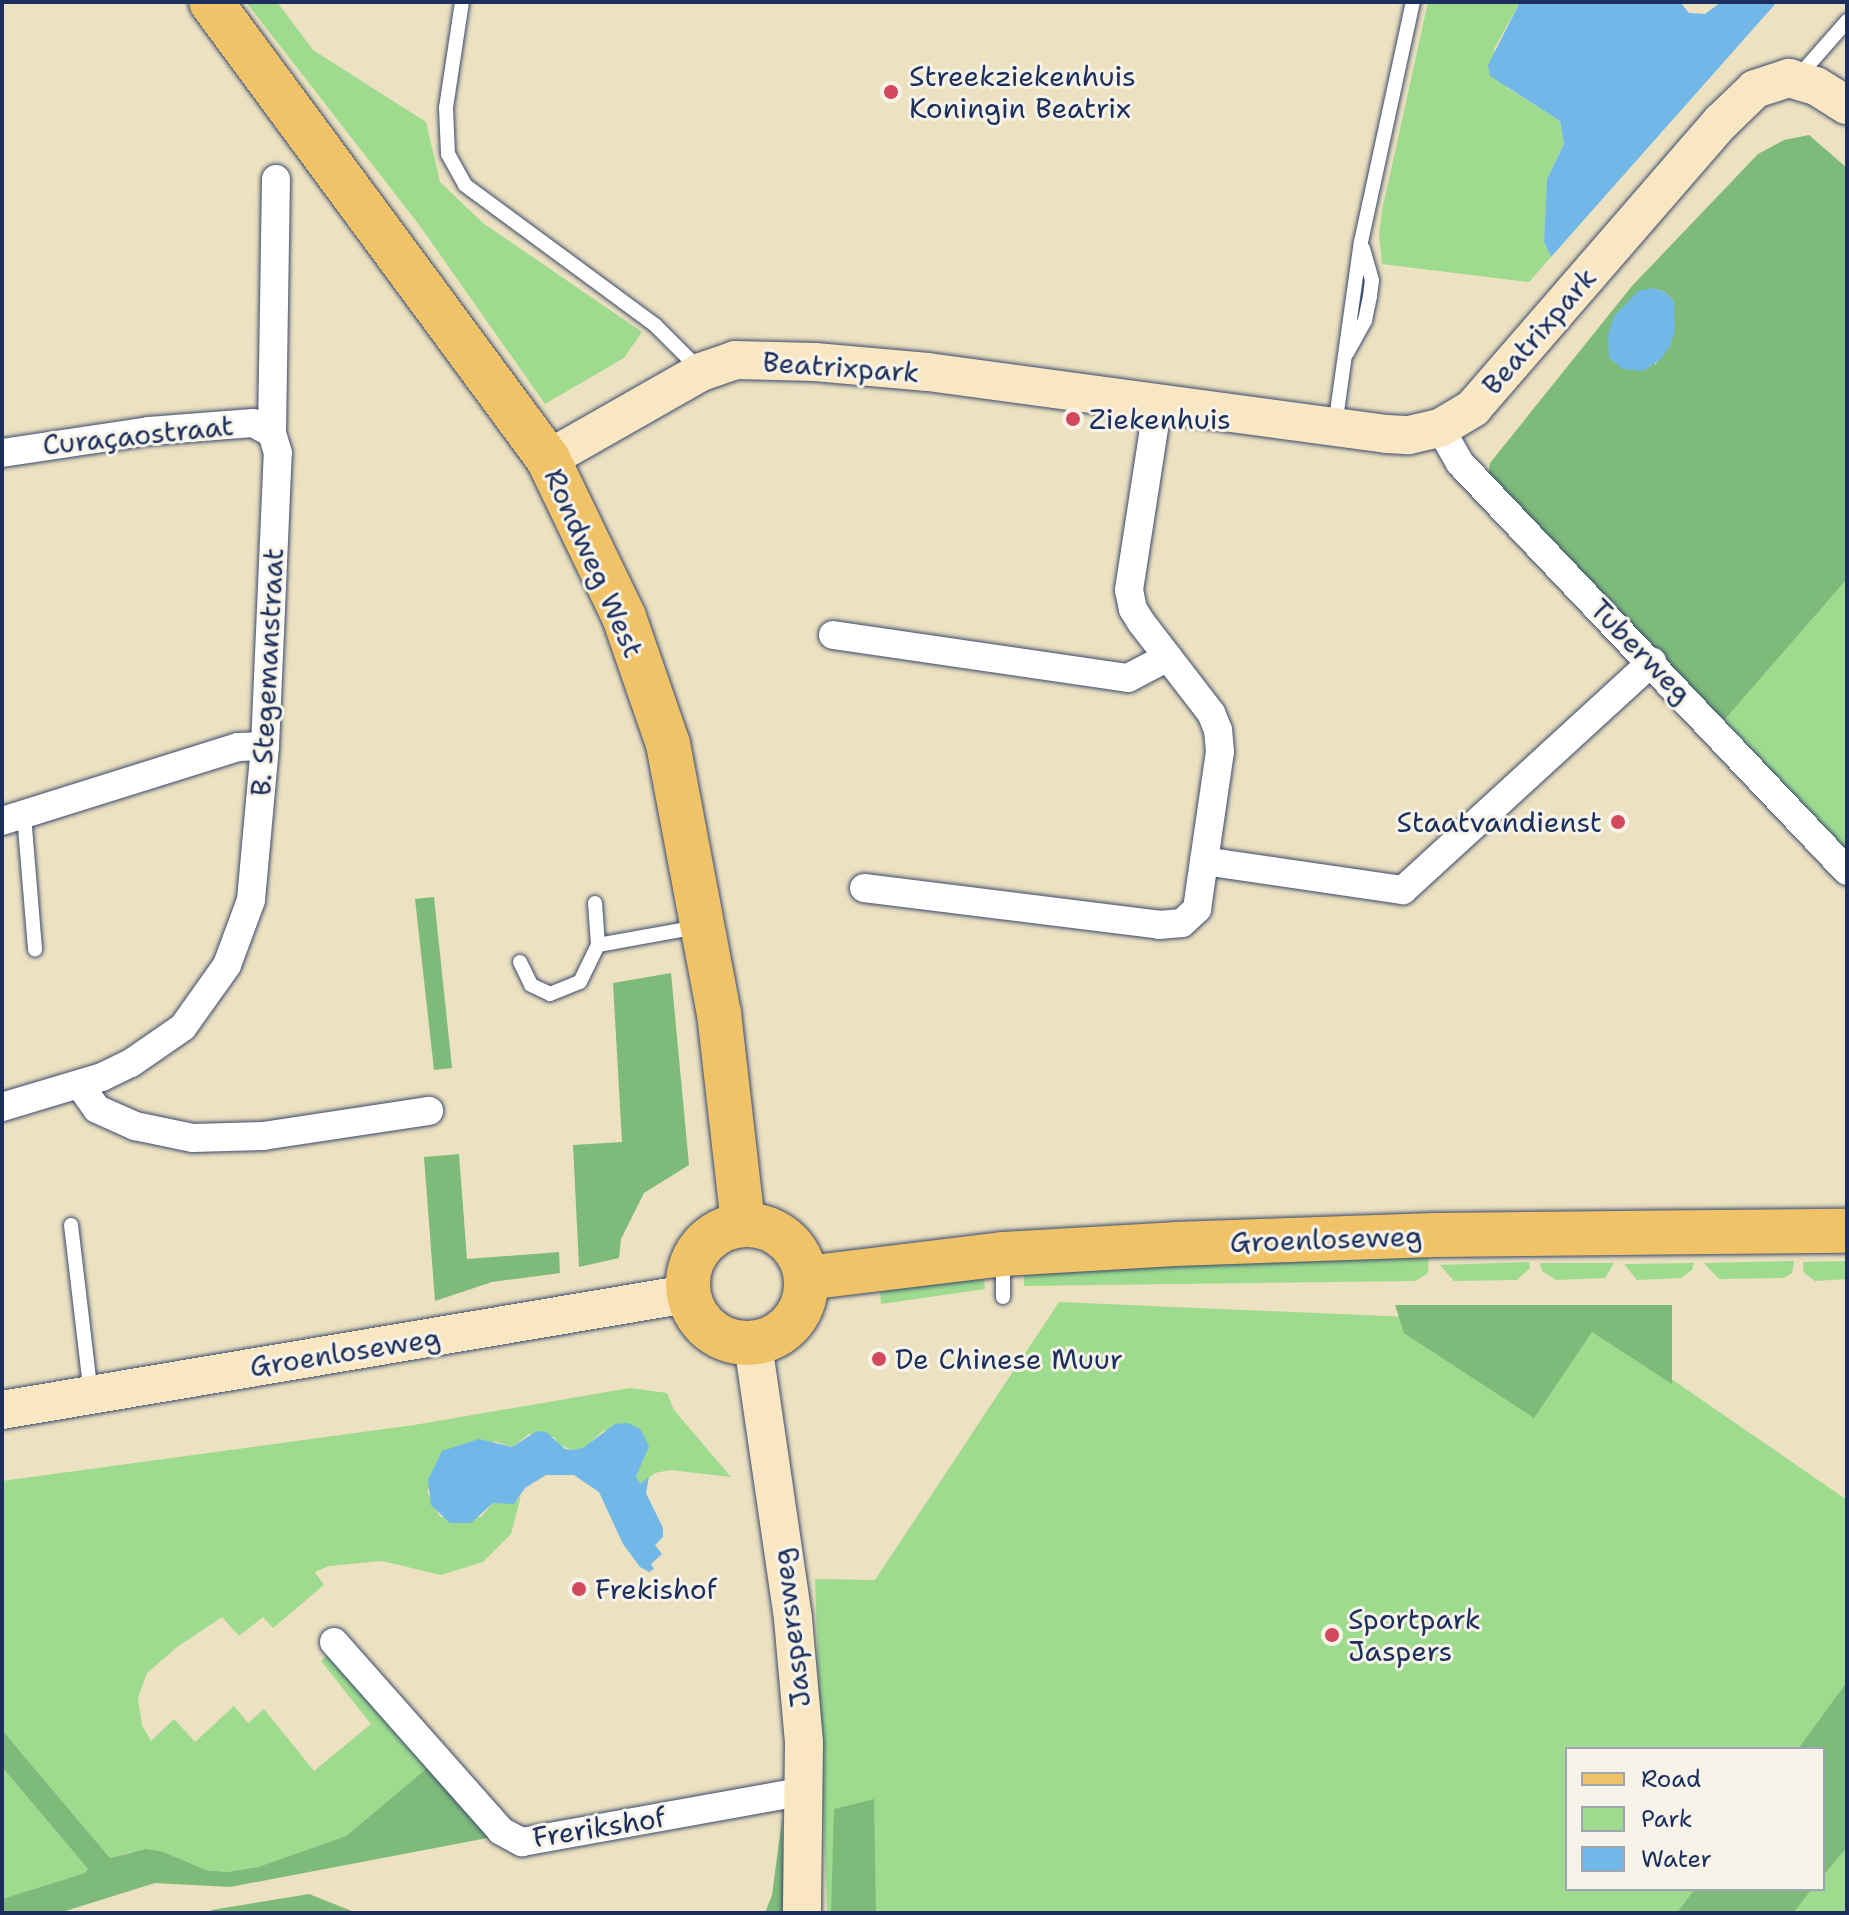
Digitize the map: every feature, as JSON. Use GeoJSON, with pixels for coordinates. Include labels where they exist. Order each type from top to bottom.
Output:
{"type":"FeatureCollection","features":[{"type":"Feature","properties":{"kind":"main road","name":"Rondweg West"},"geometry":{"type":"LineString","coordinates":[[211,2],[548,459],[624,617],[668,744],[719,1013],[743,1223]]}},
{"type":"Feature","properties":{"kind":"main road"},"geometry":{"type":"LineString","coordinates":[[743,1223],[768,1228],[787,1239],[800,1257],[806,1278],[804,1301],[793,1322],[776,1337],[753,1344],[730,1342],[710,1332],[695,1315],[687,1294],[689,1268],[701,1245],[721,1230],[743,1223]]}},
{"type":"Feature","properties":{"kind":"main road","name":"Groenloseweg"},"geometry":{"type":"LineString","coordinates":[[806,1278],[1003,1254],[1434,1235],[1847,1231]]}},
{"type":"Feature","properties":{"kind":"street","name":"Beatrixpark"},"geometry":{"type":"LineString","coordinates":[[548,459],[701,372],[735,360],[815,362],[928,372],[1409,435],[1440,428],[1473,408],[1721,122],[1755,89],[1789,78],[1796,80]]}},
{"type":"Feature","properties":{"kind":"street"},"geometry":{"type":"LineString","coordinates":[[1796,80],[1816,86],[1847,105]]}},
{"type":"Feature","properties":{"kind":"street","name":"B. Stegemanstraat"},"geometry":{"type":"LineString","coordinates":[[2,1107],[80,1085],[131,1063],[183,1027],[227,965],[251,900],[265,746],[278,453],[272,433],[276,179]]}},
{"type":"Feature","properties":{"kind":"street"},"geometry":{"type":"LineString","coordinates":[[864,888],[1159,925],[1182,923],[1197,909],[1220,752],[1218,730],[1211,713],[1133,609],[1129,590],[1158,402]]}},
{"type":"Feature","properties":{"kind":"street","name":"Curaçaostraat"},"geometry":{"type":"LineString","coordinates":[[2,453],[149,431],[253,423],[272,433]]}},
{"type":"Feature","properties":{"kind":"street","name":"Tuberweg"},"geometry":{"type":"LineString","coordinates":[[1440,428],[1460,463],[1847,871]]}},
{"type":"Feature","properties":{"kind":"street"},"geometry":{"type":"LineString","coordinates":[[833,635],[1128,678],[1168,657]]}},
{"type":"Feature","properties":{"kind":"street"},"geometry":{"type":"LineString","coordinates":[[1204,861],[1403,890],[1652,662]]}},
{"type":"Feature","properties":{"kind":"street"},"geometry":{"type":"LineString","coordinates":[[13,818],[238,747],[265,746]]}},
{"type":"Feature","properties":{"kind":"street"},"geometry":{"type":"LineString","coordinates":[[80,1085],[97,1109],[135,1126],[193,1138],[263,1136],[429,1111]]}},
{"type":"Feature","properties":{"kind":"street","name":"Groenloseweg"},"geometry":{"type":"LineString","coordinates":[[2,1410],[687,1294]]}},
{"type":"Feature","properties":{"kind":"street","name":"Jaspersweg"},"geometry":{"type":"LineString","coordinates":[[753,1344],[793,1619],[805,1791],[802,1913]]}},
{"type":"Feature","properties":{"kind":"street","name":"Frerikshof"},"geometry":{"type":"LineString","coordinates":[[334,1642],[501,1831],[522,1842],[805,1791]]}},
{"type":"Feature","properties":{"kind":"lane"},"geometry":{"type":"LineString","coordinates":[[462,2],[446,108],[448,154],[465,185],[651,321],[701,372]]}},
{"type":"Feature","properties":{"kind":"lane"},"geometry":{"type":"LineString","coordinates":[[1335,426],[1343,360],[1365,320],[1372,280],[1361,242],[1413,2]]}},
{"type":"Feature","properties":{"kind":"lane"},"geometry":{"type":"LineString","coordinates":[[1796,80],[1847,21]]}},
{"type":"Feature","properties":{"kind":"lane"},"geometry":{"type":"LineString","coordinates":[[13,818],[35,950]]}},
{"type":"Feature","properties":{"kind":"lane"},"geometry":{"type":"LineString","coordinates":[[520,962],[531,985],[550,994],[580,982],[598,945],[595,903]]}},
{"type":"Feature","properties":{"kind":"lane"},"geometry":{"type":"LineString","coordinates":[[598,945],[703,926]]}},
{"type":"Feature","properties":{"kind":"lane"},"geometry":{"type":"LineString","coordinates":[[71,1225],[91,1394]]}},
{"type":"Feature","properties":{"kind":"lane"},"geometry":{"type":"LineString","coordinates":[[1003,1254],[1003,1297]]}},
{"type":"Feature","properties":{"kind":"green space"},"geometry":{"type":"Polygon","coordinates":[[[246,2],[277,2],[313,50],[426,122],[440,182],[483,223],[642,332],[624,358],[545,404],[420,226],[246,2]]]}},
{"type":"Feature","properties":{"kind":"green space"},"geometry":{"type":"Polygon","coordinates":[[[1428,2],[1520,2],[1494,49],[1506,87],[1560,121],[1564,144],[1547,179],[1544,242],[1551,257],[1529,282],[1382,264],[1379,235],[1382,211],[1428,2]]]}},
{"type":"Feature","properties":{"kind":"green space"},"geometry":{"type":"Polygon","coordinates":[[[1809,135],[1847,168],[1847,579],[1720,725],[1487,482],[1490,463],[1632,286],[1758,154],[1784,140],[1809,135]],[[1653,288],[1655,365],[1670,346],[1674,301],[1665,292],[1653,288]]]}},
{"type":"Feature","properties":{"kind":"green space"},"geometry":{"type":"Polygon","coordinates":[[[1847,579],[1847,859],[1720,725],[1847,579]]]}},
{"type":"Feature","properties":{"kind":"green space"},"geometry":{"type":"Polygon","coordinates":[[[434,897],[452,1068],[434,1070],[415,899],[434,897]]]}},
{"type":"Feature","properties":{"kind":"green space"},"geometry":{"type":"Polygon","coordinates":[[[671,973],[689,1165],[644,1193],[621,1239],[619,1258],[579,1267],[573,1145],[622,1142],[613,983],[671,973]]]}},
{"type":"Feature","properties":{"kind":"green space"},"geometry":{"type":"Polygon","coordinates":[[[459,1154],[467,1259],[559,1252],[560,1273],[492,1282],[435,1301],[424,1157],[459,1154]]]}},
{"type":"Feature","properties":{"kind":"green space"},"geometry":{"type":"Polygon","coordinates":[[[1429,1250],[1428,1273],[1416,1281],[1024,1286],[1024,1276],[1033,1267],[1429,1250]]]}},
{"type":"Feature","properties":{"kind":"green space"},"geometry":{"type":"Polygon","coordinates":[[[1794,1261],[1792,1273],[1784,1278],[1719,1279],[1704,1263],[1794,1261]]]}},
{"type":"Feature","properties":{"kind":"green space"},"geometry":{"type":"Polygon","coordinates":[[[1847,1261],[1847,1279],[1815,1281],[1804,1273],[1803,1262],[1847,1261]]]}},
{"type":"Feature","properties":{"kind":"green space"},"geometry":{"type":"Polygon","coordinates":[[[1529,1262],[1530,1268],[1517,1280],[1454,1281],[1440,1265],[1529,1262]]]}},
{"type":"Feature","properties":{"kind":"green space"},"geometry":{"type":"Polygon","coordinates":[[[1540,1263],[1614,1263],[1605,1278],[1556,1280],[1542,1271],[1540,1263]]]}},
{"type":"Feature","properties":{"kind":"green space"},"geometry":{"type":"Polygon","coordinates":[[[1694,1263],[1692,1270],[1681,1278],[1637,1280],[1624,1264],[1694,1263]]]}},
{"type":"Feature","properties":{"kind":"green space"},"geometry":{"type":"Polygon","coordinates":[[[979,1275],[985,1289],[881,1304],[880,1289],[979,1275]]]}},
{"type":"Feature","properties":{"kind":"green space","name":"Sportpark Jaspers"},"geometry":{"type":"Polygon","coordinates":[[[1059,1302],[1593,1325],[1847,1500],[1847,1913],[827,1913],[815,1579],[875,1580],[1059,1302]]]}},
{"type":"Feature","properties":{"kind":"green space"},"geometry":{"type":"Polygon","coordinates":[[[1395,1305],[1672,1305],[1672,1384],[1592,1332],[1534,1418],[1404,1333],[1395,1305]]]}},
{"type":"Feature","properties":{"kind":"green space"},"geometry":{"type":"Polygon","coordinates":[[[630,1388],[667,1393],[674,1410],[731,1477],[670,1470],[655,1473],[640,1485],[636,1477],[639,1468],[604,1430],[583,1449],[572,1450],[558,1444],[554,1437],[529,1434],[512,1447],[494,1441],[427,1491],[440,1517],[481,1517],[493,1503],[517,1501],[521,1495],[511,1534],[483,1562],[441,1575],[382,1561],[329,1566],[315,1572],[324,1585],[273,1628],[263,1617],[239,1636],[222,1617],[177,1647],[147,1673],[138,1698],[142,1725],[151,1741],[174,1719],[195,1742],[234,1706],[248,1723],[264,1709],[314,1771],[371,1724],[321,1661],[333,1650],[433,1763],[346,1836],[258,1867],[227,1872],[206,1870],[164,1852],[131,1852],[110,1858],[2,1730],[2,1481],[414,1425],[630,1388]]]}},
{"type":"Feature","properties":{"kind":"green space"},"geometry":{"type":"Polygon","coordinates":[[[1847,1682],[1847,1847],[1825,1874],[1825,1747],[1799,1747],[1847,1682]]]}},
{"type":"Feature","properties":{"kind":"green space"},"geometry":{"type":"Polygon","coordinates":[[[2,1730],[110,1858],[146,1849],[164,1852],[206,1870],[227,1872],[258,1867],[346,1836],[433,1763],[498,1836],[230,1887],[155,1883],[59,1913],[2,1913],[2,1899],[85,1873],[88,1869],[2,1767],[2,1730]]]}},
{"type":"Feature","properties":{"kind":"green space"},"geometry":{"type":"Polygon","coordinates":[[[2,1767],[88,1869],[86,1873],[2,1899],[2,1767]]]}},
{"type":"Feature","properties":{"kind":"green space"},"geometry":{"type":"Polygon","coordinates":[[[874,1799],[876,1913],[831,1913],[834,1809],[874,1799]]]}},
{"type":"Feature","properties":{"kind":"green space"},"geometry":{"type":"Polygon","coordinates":[[[782,1819],[784,1913],[765,1913],[772,1895],[782,1819]]]}},
{"type":"Feature","properties":{"kind":"green space"},"geometry":{"type":"Polygon","coordinates":[[[1694,1891],[1810,1891],[1793,1913],[1677,1913],[1694,1891]]]}},
{"type":"Feature","properties":{"kind":"green space"},"geometry":{"type":"Polygon","coordinates":[[[309,1894],[357,1913],[213,1913],[211,1910],[309,1894]]]}},
{"type":"Feature","properties":{"kind":"water"},"geometry":{"type":"Polygon","coordinates":[[[1520,2],[1680,2],[1689,13],[1705,14],[1721,2],[1777,2],[1551,257],[1544,242],[1547,179],[1564,144],[1560,121],[1490,76],[1488,65],[1520,2]]]}},
{"type":"Feature","properties":{"kind":"water"},"geometry":{"type":"Polygon","coordinates":[[[1653,288],[1665,292],[1674,301],[1675,331],[1670,346],[1660,360],[1643,371],[1623,369],[1609,358],[1608,335],[1614,316],[1638,291],[1653,288]]]}},
{"type":"Feature","properties":{"kind":"water"},"geometry":{"type":"Polygon","coordinates":[[[628,1423],[640,1429],[649,1446],[636,1477],[640,1484],[649,1477],[646,1493],[663,1528],[663,1537],[655,1545],[662,1554],[651,1564],[654,1569],[649,1572],[640,1567],[623,1544],[599,1492],[574,1475],[546,1475],[525,1488],[514,1504],[493,1503],[471,1523],[450,1523],[431,1505],[428,1480],[442,1451],[479,1439],[512,1447],[537,1431],[546,1432],[565,1449],[573,1450],[583,1448],[615,1424],[628,1423]]]}},
{"type":"Feature","properties":{"kind":"place","name":"Streekziekenhuis Koningin Beatrix"},"geometry":{"type":"Point","coordinates":[891,92]}},
{"type":"Feature","properties":{"kind":"place","name":"Ziekenhuis"},"geometry":{"type":"Point","coordinates":[1073,419]}},
{"type":"Feature","properties":{"kind":"place","name":"Staatvandienst"},"geometry":{"type":"Point","coordinates":[1618,822]}},
{"type":"Feature","properties":{"kind":"place","name":"De Chinese Muur"},"geometry":{"type":"Point","coordinates":[879,1359]}},
{"type":"Feature","properties":{"kind":"place","name":"Frekishof"},"geometry":{"type":"Point","coordinates":[579,1589]}},
{"type":"Feature","properties":{"kind":"place","name":"Sportpark Jaspers"},"geometry":{"type":"Point","coordinates":[1332,1635]}}]}
